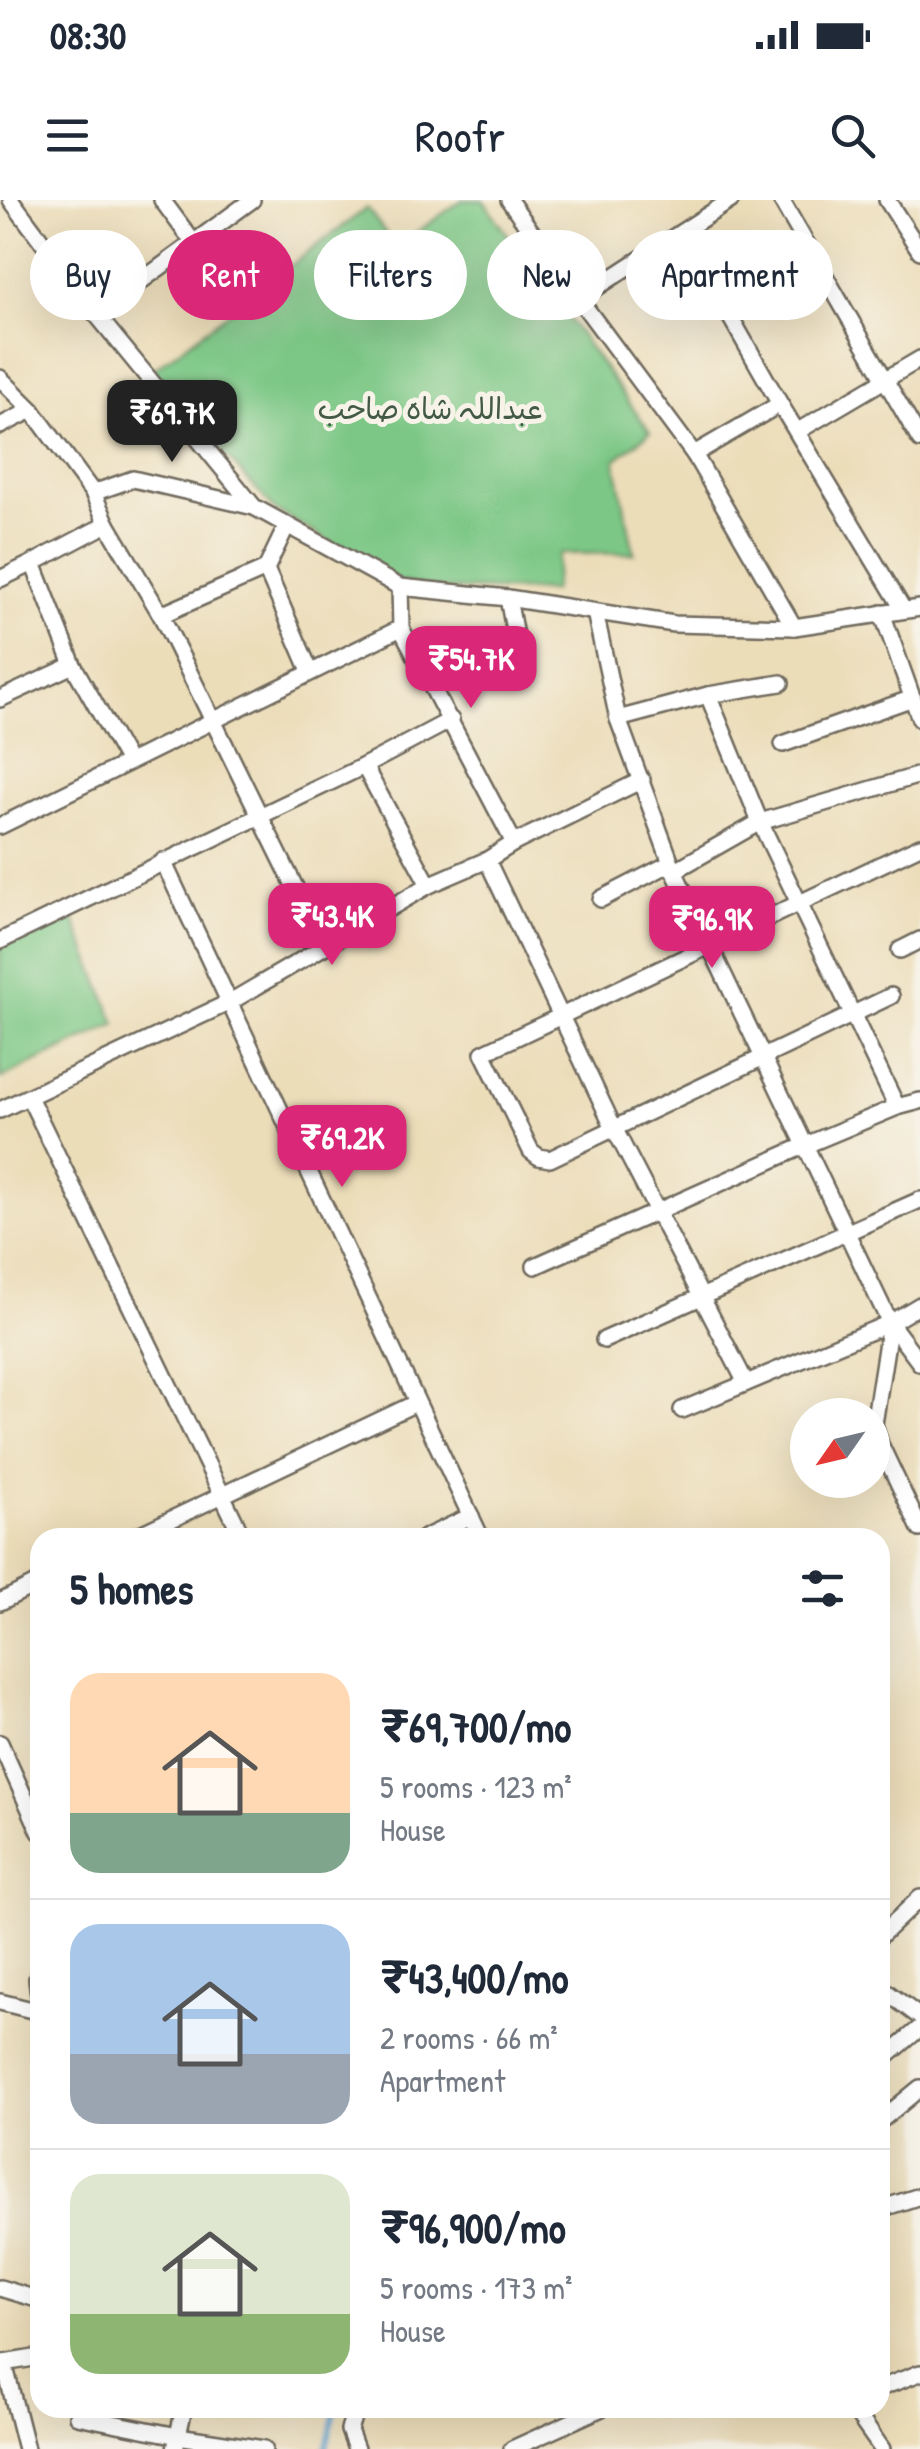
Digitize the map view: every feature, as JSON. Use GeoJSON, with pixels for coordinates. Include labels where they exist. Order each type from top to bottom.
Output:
{"type":"FeatureCollection","features":[{"type":"Feature","properties":{"kind":"street"},"geometry":{"type":"LineString","coordinates":[[162,200],[184,230]]}},
{"type":"Feature","properties":{"kind":"street"},"geometry":{"type":"LineString","coordinates":[[210,230],[252,200]]}},
{"type":"Feature","properties":{"kind":"street"},"geometry":{"type":"LineString","coordinates":[[685,230],[732,200]]}},
{"type":"Feature","properties":{"kind":"street"},"geometry":{"type":"LineString","coordinates":[[781,200],[920,440]]}},
{"type":"Feature","properties":{"kind":"street"},"geometry":{"type":"LineString","coordinates":[[887,200],[920,251]]}},
{"type":"Feature","properties":{"kind":"street"},"geometry":{"type":"LineString","coordinates":[[14,201],[35,230]]}},
{"type":"Feature","properties":{"kind":"street"},"geometry":{"type":"LineString","coordinates":[[514,202],[533,230]]}},
{"type":"Feature","properties":{"kind":"street"},"geometry":{"type":"LineString","coordinates":[[101,320],[254,507]]}},
{"type":"Feature","properties":{"kind":"street"},"geometry":{"type":"LineString","coordinates":[[594,320],[694,454],[794,627]]}},
{"type":"Feature","properties":{"kind":"street"},"geometry":{"type":"LineString","coordinates":[[732,320],[903,609]]}},
{"type":"Feature","properties":{"kind":"street"},"geometry":{"type":"LineString","coordinates":[[798,431],[920,359]]}},
{"type":"Feature","properties":{"kind":"street"},"geometry":{"type":"LineString","coordinates":[[0,378],[32,410],[92,492],[161,614],[324,946]]}},
{"type":"Feature","properties":{"kind":"street"},"geometry":{"type":"LineString","coordinates":[[694,454],[780,404]]}},
{"type":"Feature","properties":{"kind":"street"},"geometry":{"type":"LineString","coordinates":[[0,426],[32,410]]}},
{"type":"Feature","properties":{"kind":"street"},"geometry":{"type":"LineString","coordinates":[[92,492],[133,479],[254,507],[400,587],[508,598],[674,624],[794,627],[920,608]]}},
{"type":"Feature","properties":{"kind":"street"},"geometry":{"type":"LineString","coordinates":[[0,579],[107,524]]}},
{"type":"Feature","properties":{"kind":"street"},"geometry":{"type":"LineString","coordinates":[[161,614],[266,569],[287,525]]}},
{"type":"Feature","properties":{"kind":"street"},"geometry":{"type":"LineString","coordinates":[[33,563],[73,664],[128,762]]}},
{"type":"Feature","properties":{"kind":"street"},"geometry":{"type":"LineString","coordinates":[[266,569],[310,672]]}},
{"type":"Feature","properties":{"kind":"street"},"geometry":{"type":"LineString","coordinates":[[400,587],[401,628],[514,843]]}},
{"type":"Feature","properties":{"kind":"street"},"geometry":{"type":"LineString","coordinates":[[508,598],[516,641]]}},
{"type":"Feature","properties":{"kind":"street"},"geometry":{"type":"LineString","coordinates":[[596,612],[618,720],[672,866],[890,1323],[920,1364]]}},
{"type":"Feature","properties":{"kind":"street"},"geometry":{"type":"LineString","coordinates":[[882,613],[920,718]]}},
{"type":"Feature","properties":{"kind":"street"},"geometry":{"type":"LineString","coordinates":[[0,826],[401,628]]}},
{"type":"Feature","properties":{"kind":"street"},"geometry":{"type":"LineString","coordinates":[[0,699],[73,664]]}},
{"type":"Feature","properties":{"kind":"street"},"geometry":{"type":"LineString","coordinates":[[618,720],[708,695],[781,683]]}},
{"type":"Feature","properties":{"kind":"street"},"geometry":{"type":"LineString","coordinates":[[708,695],[760,822],[897,1107]]}},
{"type":"Feature","properties":{"kind":"street"},"geometry":{"type":"LineString","coordinates":[[783,744],[913,698]]}},
{"type":"Feature","properties":{"kind":"street"},"geometry":{"type":"LineString","coordinates":[[0,941],[364,766],[450,720]]}},
{"type":"Feature","properties":{"kind":"street"},"geometry":{"type":"LineString","coordinates":[[364,766],[429,885]]}},
{"type":"Feature","properties":{"kind":"street"},"geometry":{"type":"LineString","coordinates":[[600,899],[760,822],[920,775]]}},
{"type":"Feature","properties":{"kind":"street"},"geometry":{"type":"LineString","coordinates":[[0,1110],[230,1002],[429,885],[487,860],[642,780]]}},
{"type":"Feature","properties":{"kind":"street"},"geometry":{"type":"LineString","coordinates":[[890,996],[550,1159],[530,1151],[483,1054],[920,846]]}},
{"type":"Feature","properties":{"kind":"street"},"geometry":{"type":"LineString","coordinates":[[487,860],[559,1017],[746,1383]]}},
{"type":"Feature","properties":{"kind":"street"},"geometry":{"type":"LineString","coordinates":[[163,862],[476,1528]]}},
{"type":"Feature","properties":{"kind":"street"},"geometry":{"type":"LineString","coordinates":[[900,950],[920,940]]}},
{"type":"Feature","properties":{"kind":"street"},"geometry":{"type":"LineString","coordinates":[[29,1097],[238,1528]]}},
{"type":"Feature","properties":{"kind":"street"},"geometry":{"type":"LineString","coordinates":[[535,1266],[897,1107],[920,1101]]}},
{"type":"Feature","properties":{"kind":"street"},"geometry":{"type":"LineString","coordinates":[[604,1340],[920,1200]]}},
{"type":"Feature","properties":{"kind":"street"},"geometry":{"type":"LineString","coordinates":[[682,1410],[890,1323],[920,1305]]}},
{"type":"Feature","properties":{"kind":"street"},"geometry":{"type":"LineString","coordinates":[[890,1323],[874,1424],[920,1529]]}},
{"type":"Feature","properties":{"kind":"street"},"geometry":{"type":"LineString","coordinates":[[160,1528],[220,1494],[416,1403]]}},
{"type":"Feature","properties":{"kind":"street"},"geometry":{"type":"LineString","coordinates":[[445,1528],[471,1516]]}},
{"type":"Feature","properties":{"kind":"street"},"geometry":{"type":"LineString","coordinates":[[0,1602],[30,1587]]}},
{"type":"Feature","properties":{"kind":"street"},"geometry":{"type":"LineString","coordinates":[[0,1743],[30,1810]]}},
{"type":"Feature","properties":{"kind":"street"},"geometry":{"type":"LineString","coordinates":[[890,1926],[920,1898]]}},
{"type":"Feature","properties":{"kind":"street"},"geometry":{"type":"LineString","coordinates":[[890,1994],[920,2017]]}},
{"type":"Feature","properties":{"kind":"street"},"geometry":{"type":"LineString","coordinates":[[0,2002],[30,2010]]}},
{"type":"Feature","properties":{"kind":"street"},"geometry":{"type":"LineString","coordinates":[[890,2054],[920,2028]]}},
{"type":"Feature","properties":{"kind":"street"},"geometry":{"type":"LineString","coordinates":[[890,2113],[920,2088]]}},
{"type":"Feature","properties":{"kind":"street"},"geometry":{"type":"LineString","coordinates":[[890,2206],[920,2196]]}},
{"type":"Feature","properties":{"kind":"street"},"geometry":{"type":"LineString","coordinates":[[0,2288],[30,2297]]}},
{"type":"Feature","properties":{"kind":"street"},"geometry":{"type":"LineString","coordinates":[[26,2449],[2,2363],[30,2359]]}},
{"type":"Feature","properties":{"kind":"street"},"geometry":{"type":"LineString","coordinates":[[890,2384],[920,2373]]}},
{"type":"Feature","properties":{"kind":"street"},"geometry":{"type":"LineString","coordinates":[[83,2418],[176,2443],[264,2449]]}},
{"type":"Feature","properties":{"kind":"street"},"geometry":{"type":"LineString","coordinates":[[176,2443],[182,2418]]}},
{"type":"Feature","properties":{"kind":"street"},"geometry":{"type":"LineString","coordinates":[[352,2418],[348,2430],[356,2449]]}},
{"type":"Feature","properties":{"kind":"street"},"geometry":{"type":"LineString","coordinates":[[512,2449],[580,2418]]}},
{"type":"Feature","properties":{"kind":"street"},"geometry":{"type":"LineString","coordinates":[[860,2418],[882,2449]]}},
{"type":"Feature","properties":{"kind":"green space","name":"عبداللہ شاہ صاحب"},"geometry":{"type":"Polygon","coordinates":[[[462,200],[483,200],[505,230],[487,230],[487,320],[569,320],[650,432],[615,460],[634,553],[559,554],[553,591],[443,589],[400,582],[275,510],[150,372],[219,320],[294,320],[294,263],[314,248],[314,320],[467,320],[467,230],[420,230],[462,200]]]}},
{"type":"Feature","properties":{"kind":"green space","name":"عبداللہ شاہ صاحب"},"geometry":{"type":"Polygon","coordinates":[[[367,208],[383,230],[338,230],[367,208]]]}},
{"type":"Feature","properties":{"kind":"green space"},"geometry":{"type":"Polygon","coordinates":[[[71,912],[116,1024],[0,1079],[0,943],[71,912]]]}},
{"type":"Feature","properties":{"kind":"waterway"},"geometry":{"type":"LineString","coordinates":[[326,2449],[334,2418]]}}]}
